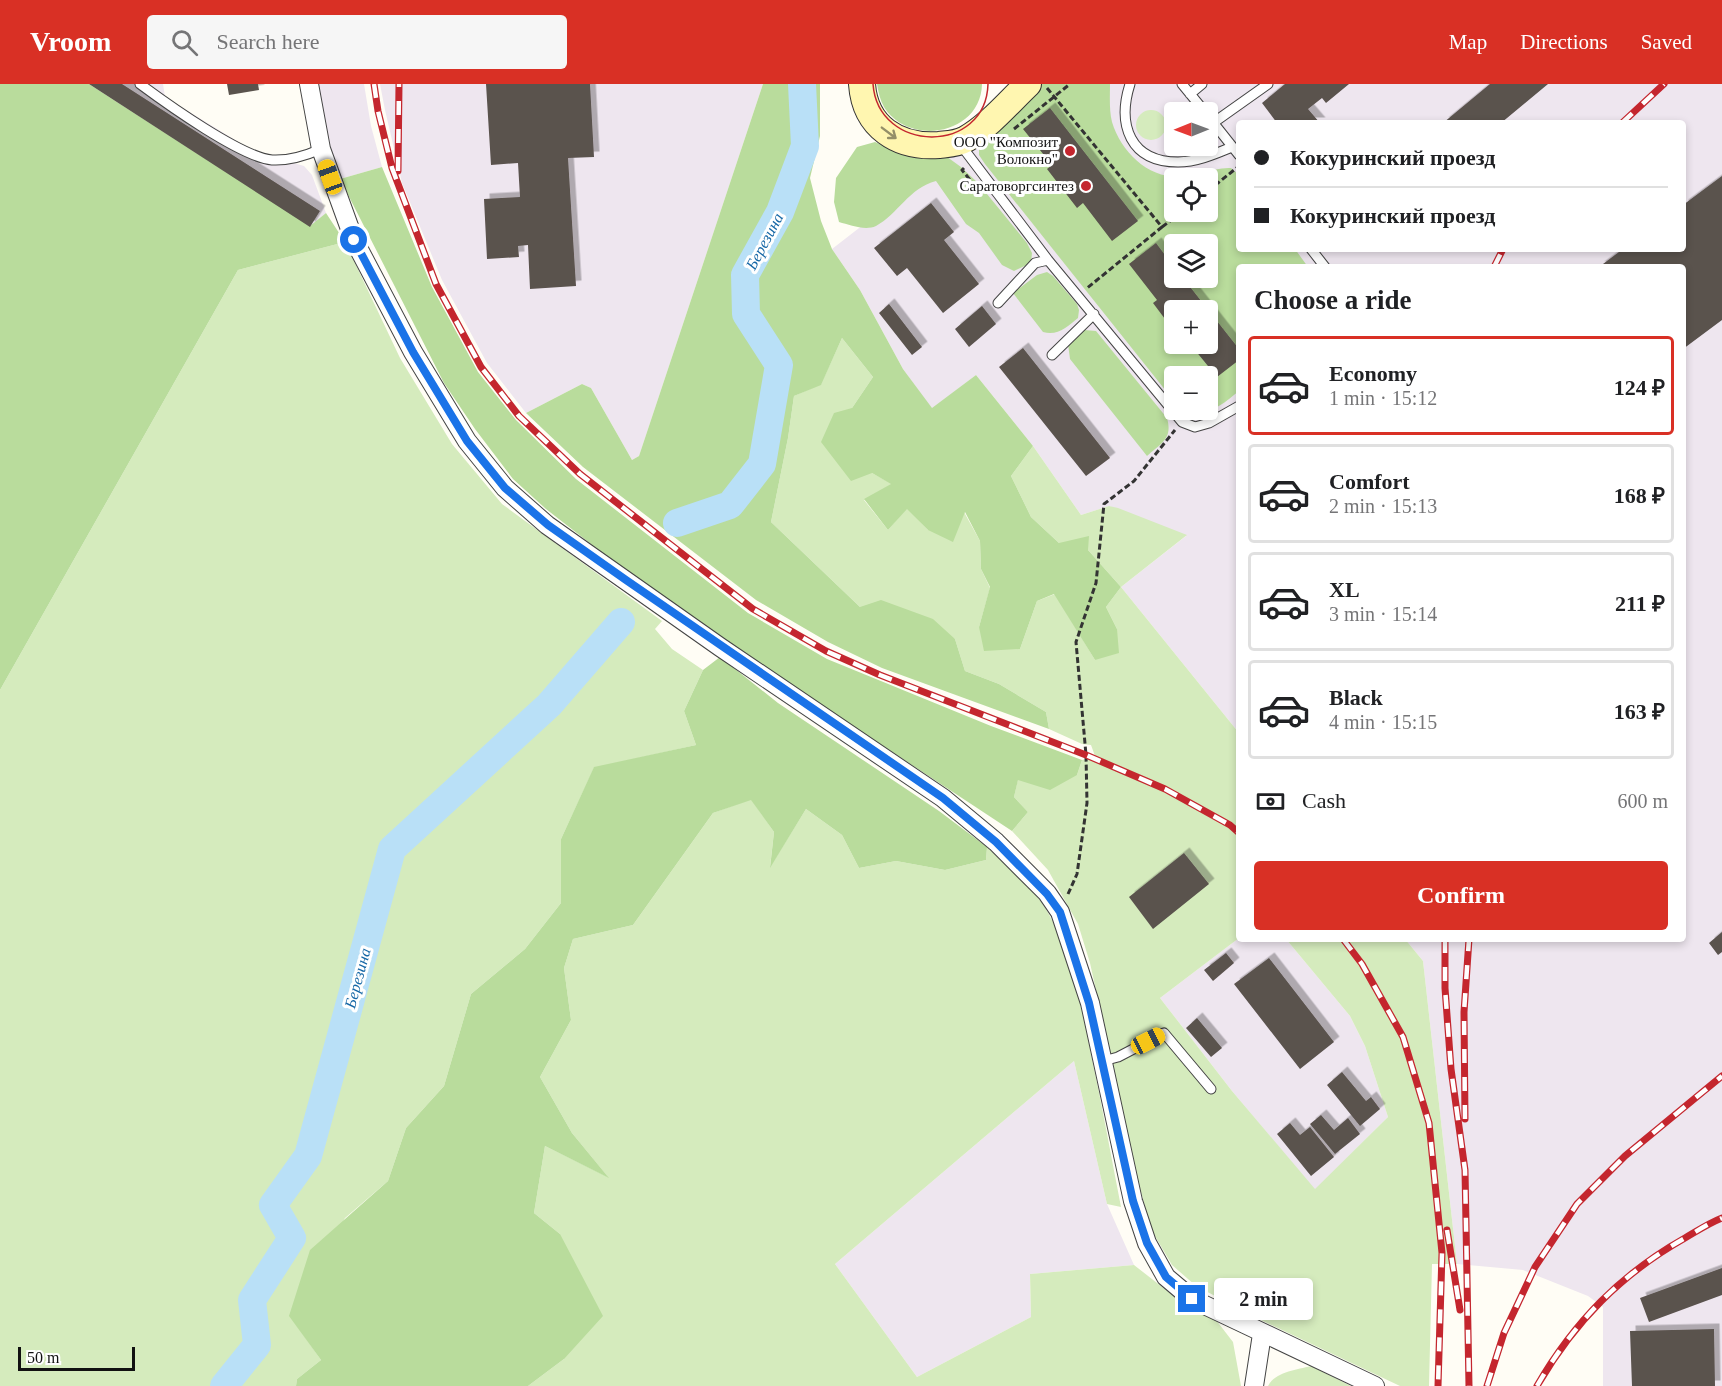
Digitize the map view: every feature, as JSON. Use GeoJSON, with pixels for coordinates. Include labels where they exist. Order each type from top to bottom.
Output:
{"type":"FeatureCollection","features":[{"type":"Feature","properties":{"kind":"street"},"geometry":{"type":"LineString","coordinates":[[309,84],[321,149],[354,240],[413,352],[467,441],[505,488],[548,525],[597,560],[943,798],[996,842],[1047,894],[1060,912],[1089,1003],[1133,1201],[1147,1243],[1166,1277],[1192,1299],[1375,1386]]}},
{"type":"Feature","properties":{"kind":"street"},"geometry":{"type":"LineString","coordinates":[[862,84],[862,94],[867,108],[884,131],[907,143],[966,152],[966,139],[1028,84]]}},
{"type":"Feature","properties":{"kind":"street"},"geometry":{"type":"LineString","coordinates":[[1254,1386],[1262,1334]]}},
{"type":"Feature","properties":{"kind":"lane"},"geometry":{"type":"LineString","coordinates":[[140,84],[244,152],[271,160],[301,158],[321,149]]}},
{"type":"Feature","properties":{"kind":"lane"},"geometry":{"type":"LineString","coordinates":[[1130,84],[1125,102],[1125,122],[1130,139],[1140,151],[1152,158],[1180,162],[1216,154],[1232,147]]}},
{"type":"Feature","properties":{"kind":"lane"},"geometry":{"type":"LineString","coordinates":[[1182,84],[1197,102]]}},
{"type":"Feature","properties":{"kind":"lane"},"geometry":{"type":"LineString","coordinates":[[1190,94],[1202,84]]}},
{"type":"Feature","properties":{"kind":"lane"},"geometry":{"type":"LineString","coordinates":[[1218,115],[1268,84]]}},
{"type":"Feature","properties":{"kind":"lane"},"geometry":{"type":"LineString","coordinates":[[1218,130],[1236,152]]}},
{"type":"Feature","properties":{"kind":"lane"},"geometry":{"type":"LineString","coordinates":[[966,152],[1048,260],[1182,422],[1195,427],[1209,423],[1236,408]]}},
{"type":"Feature","properties":{"kind":"lane"},"geometry":{"type":"LineString","coordinates":[[998,303],[1035,263],[1048,260]]}},
{"type":"Feature","properties":{"kind":"lane"},"geometry":{"type":"LineString","coordinates":[[1052,355],[1094,314]]}},
{"type":"Feature","properties":{"kind":"lane"},"geometry":{"type":"LineString","coordinates":[[1103,1060],[1118,1057],[1164,1033],[1210,1089]]}},
{"type":"Feature","properties":{"kind":"path"},"geometry":{"type":"LineString","coordinates":[[1044,84],[1162,227]]}},
{"type":"Feature","properties":{"kind":"path"},"geometry":{"type":"LineString","coordinates":[[1009,133],[1070,84]]}},
{"type":"Feature","properties":{"kind":"path"},"geometry":{"type":"LineString","coordinates":[[966,152],[962,170],[977,189]]}},
{"type":"Feature","properties":{"kind":"path"},"geometry":{"type":"LineString","coordinates":[[1218,183],[1236,168]]}},
{"type":"Feature","properties":{"kind":"path"},"geometry":{"type":"LineString","coordinates":[[1078,296],[1169,222]]}},
{"type":"Feature","properties":{"kind":"path"},"geometry":{"type":"LineString","coordinates":[[1060,912],[1077,874],[1087,803],[1086,755],[1076,642],[1096,583],[1104,504],[1134,481],[1182,422]]}},
{"type":"Feature","properties":{"kind":"shaded area"},"geometry":{"type":"Polygon","coordinates":[[[89,84],[163,84],[165,97],[253,151],[304,166],[312,175],[326,213],[310,227],[89,84]]]}},
{"type":"Feature","properties":{"kind":"shaded area"},"geometry":{"type":"Polygon","coordinates":[[[316,84],[364,84],[371,126],[382,167],[340,179],[328,147],[316,84]]]}},
{"type":"Feature","properties":{"kind":"shaded area"},"geometry":{"type":"Polygon","coordinates":[[[380,84],[763,84],[639,456],[632,460],[591,388],[582,384],[526,413],[487,363],[442,280],[402,183],[380,84]]]}},
{"type":"Feature","properties":{"kind":"shaded area","name":"Саратоворгсинтез"},"geometry":{"type":"Polygon","coordinates":[[[1036,84],[1722,84],[1722,1386],[1603,1386],[1603,1307],[1588,1296],[1523,1270],[1457,1264],[1423,961],[1407,942],[1686,942],[1686,264],[1236,264],[1236,729],[1121,587],[1186,536],[1109,506],[1081,515],[1033,446],[976,375],[932,409],[903,369],[860,290],[832,249],[979,135],[1036,84]]]}},
{"type":"Feature","properties":{"kind":"shaded area"},"geometry":{"type":"Polygon","coordinates":[[[1236,940],[1288,942],[1350,1016],[1365,1046],[1388,1117],[1315,1190],[1232,1091],[1160,998],[1236,940]]]}},
{"type":"Feature","properties":{"kind":"shaded area"},"geometry":{"type":"Polygon","coordinates":[[[1074,1061],[1107,1204],[1134,1265],[1030,1274],[1031,1317],[917,1377],[835,1264],[1074,1061]]]}},
{"type":"Feature","properties":{"kind":"green space"},"geometry":{"type":"Polygon","coordinates":[[[0,84],[89,84],[310,226],[326,213],[345,242],[238,270],[0,690],[0,84]]]}},
{"type":"Feature","properties":{"kind":"green space"},"geometry":{"type":"Polygon","coordinates":[[[763,84],[820,84],[820,136],[810,178],[821,221],[832,249],[860,290],[903,369],[932,408],[976,375],[1033,446],[1011,476],[1031,517],[1059,543],[1089,536],[1088,550],[1121,587],[1106,607],[1117,629],[1119,653],[1095,660],[1054,594],[1037,601],[1020,649],[984,651],[979,627],[990,587],[981,569],[980,541],[965,512],[953,542],[928,530],[907,509],[888,530],[864,499],[891,484],[872,473],[851,481],[821,442],[834,413],[852,408],[873,377],[842,338],[821,385],[794,396],[771,522],[860,607],[881,600],[933,619],[955,639],[965,671],[999,684],[1046,712],[1049,729],[882,668],[828,642],[756,600],[583,467],[526,413],[582,384],[591,388],[632,460],[639,456],[763,84]]]}},
{"type":"Feature","properties":{"kind":"green space"},"geometry":{"type":"Polygon","coordinates":[[[877,84],[982,84],[979,101],[970,115],[942,130],[926,131],[895,120],[884,107],[877,84]]]}},
{"type":"Feature","properties":{"kind":"green space"},"geometry":{"type":"Polygon","coordinates":[[[1032,84],[1110,84],[1110,113],[1116,133],[1137,161],[1164,175],[1164,222],[1218,222],[1218,169],[1231,168],[1236,172],[1236,252],[1297,252],[1306,264],[1236,264],[1236,394],[1218,406],[1218,366],[1164,366],[1164,388],[979,155],[979,141],[1032,84]]]}},
{"type":"Feature","properties":{"kind":"green space"},"geometry":{"type":"Polygon","coordinates":[[[1151,110],[1162,114],[1164,133],[1162,136],[1151,140],[1140,136],[1136,125],[1140,114],[1151,110]]]}},
{"type":"Feature","properties":{"kind":"green space"},"geometry":{"type":"Polygon","coordinates":[[[875,142],[891,149],[943,154],[961,167],[978,183],[1027,243],[1032,253],[1031,263],[1014,271],[1002,265],[979,233],[966,224],[936,181],[918,189],[876,226],[862,228],[839,222],[834,202],[836,178],[857,147],[875,142]]]}},
{"type":"Feature","properties":{"kind":"green space"},"geometry":{"type":"Polygon","coordinates":[[[382,167],[432,287],[478,372],[516,420],[576,479],[748,613],[827,659],[991,726],[1082,760],[1077,775],[1050,790],[1018,780],[1014,797],[1028,812],[1012,831],[786,682],[614,562],[546,509],[513,479],[444,383],[340,179],[382,167]]]}},
{"type":"Feature","properties":{"kind":"green space"},"geometry":{"type":"Polygon","coordinates":[[[345,242],[400,358],[452,444],[502,504],[662,621],[655,629],[672,649],[703,670],[684,711],[696,745],[594,768],[561,839],[561,903],[525,949],[471,994],[444,1086],[406,1128],[388,1181],[345,1218],[290,1316],[321,1360],[297,1379],[296,1386],[0,1386],[0,690],[238,270],[345,242]]]}},
{"type":"Feature","properties":{"kind":"green space"},"geometry":{"type":"Polygon","coordinates":[[[1047,272],[1077,304],[1079,310],[1078,318],[1062,330],[1053,333],[1043,332],[1013,293],[1037,275],[1047,272]]]}},
{"type":"Feature","properties":{"kind":"green space"},"geometry":{"type":"Polygon","coordinates":[[[1084,330],[1096,331],[1164,414],[1164,420],[1167,420],[1168,425],[1167,436],[1147,456],[1070,359],[1068,344],[1084,330]]]}},
{"type":"Feature","properties":{"kind":"green space"},"geometry":{"type":"Polygon","coordinates":[[[842,338],[873,377],[852,408],[872,473],[892,484],[864,500],[888,530],[907,508],[928,530],[964,512],[980,541],[981,569],[990,588],[979,627],[1020,649],[1037,601],[1055,594],[1095,660],[1117,629],[1106,607],[1121,587],[1236,729],[1236,940],[1160,998],[1232,1091],[1315,1189],[1388,1117],[1365,1046],[1350,1016],[1288,942],[1407,942],[1423,961],[1457,1264],[1432,1264],[1429,1386],[1400,1386],[1265,1322],[1196,1286],[1172,1265],[1152,1231],[1139,1185],[1090,963],[1078,924],[1048,870],[1012,831],[1028,812],[1014,797],[1018,779],[1077,775],[1082,760],[1095,756],[1091,745],[1082,744],[1049,729],[1046,712],[999,684],[965,671],[955,639],[860,607],[771,522],[794,396],[821,384],[842,338]]]}},
{"type":"Feature","properties":{"kind":"green space"},"geometry":{"type":"Polygon","coordinates":[[[1033,446],[1081,515],[1109,506],[1187,535],[1121,587],[1088,550],[1059,543],[1031,517],[1011,476],[1033,446]]]}},
{"type":"Feature","properties":{"kind":"green space"},"geometry":{"type":"Polygon","coordinates":[[[720,657],[778,703],[939,811],[987,847],[986,860],[945,870],[896,861],[859,868],[842,835],[806,809],[770,868],[774,832],[751,800],[713,813],[633,925],[573,939],[564,968],[571,1020],[540,1077],[572,1133],[609,1178],[545,1146],[534,1213],[560,1234],[603,1316],[564,1359],[528,1386],[296,1386],[297,1379],[321,1360],[289,1316],[310,1250],[388,1181],[406,1128],[444,1086],[471,994],[525,949],[561,903],[561,839],[594,767],[696,745],[684,711],[703,670],[720,657]]]}},
{"type":"Feature","properties":{"kind":"green space"},"geometry":{"type":"Polygon","coordinates":[[[751,799],[774,832],[770,867],[806,809],[842,835],[859,868],[896,861],[945,870],[986,860],[987,847],[1033,890],[1047,911],[1060,938],[1076,987],[1121,1207],[1107,1204],[1074,1061],[835,1264],[917,1377],[1031,1317],[1030,1274],[1134,1265],[1175,1297],[1216,1320],[1233,1342],[1241,1386],[528,1386],[564,1359],[560,1234],[534,1213],[545,1146],[608,1177],[572,1133],[540,1077],[571,1020],[564,968],[573,939],[633,925],[713,813],[751,799]]]}},
{"type":"Feature","properties":{"kind":"green space"},"geometry":{"type":"Polygon","coordinates":[[[1311,1366],[1351,1386],[1268,1386],[1271,1381],[1281,1375],[1311,1366]]]}},
{"type":"Feature","properties":{"kind":"building"},"geometry":{"type":"Polygon","coordinates":[[[89,84],[122,84],[320,211],[310,227],[89,84]]]}},
{"type":"Feature","properties":{"kind":"building"},"geometry":{"type":"Polygon","coordinates":[[[227,84],[258,84],[259,90],[229,95],[227,84]]]}},
{"type":"Feature","properties":{"kind":"building"},"geometry":{"type":"Polygon","coordinates":[[[486,84],[590,84],[594,157],[568,158],[576,286],[530,289],[528,245],[518,246],[519,257],[487,259],[484,199],[520,197],[518,163],[491,165],[486,84]]]}},
{"type":"Feature","properties":{"kind":"building"},"geometry":{"type":"Polygon","coordinates":[[[1285,84],[1349,84],[1326,103],[1322,98],[1308,109],[1317,120],[1275,120],[1262,103],[1285,84]]]}},
{"type":"Feature","properties":{"kind":"building"},"geometry":{"type":"Polygon","coordinates":[[[1490,84],[1548,84],[1505,120],[1447,120],[1490,84]]]}},
{"type":"Feature","properties":{"kind":"building","name":"Саратоворгсинтез"},"geometry":{"type":"Polygon","coordinates":[[[1050,108],[1138,221],[1112,241],[1083,203],[1077,208],[1047,169],[1052,165],[1023,129],[1050,108]]]}},
{"type":"Feature","properties":{"kind":"building"},"geometry":{"type":"Polygon","coordinates":[[[1722,176],[1722,320],[1686,347],[1686,264],[1603,264],[1619,252],[1686,252],[1686,203],[1722,176]]]}},
{"type":"Feature","properties":{"kind":"building"},"geometry":{"type":"Polygon","coordinates":[[[931,203],[954,232],[944,240],[979,284],[943,313],[907,268],[897,276],[874,248],[931,203]]]}},
{"type":"Feature","properties":{"kind":"building"},"geometry":{"type":"Polygon","coordinates":[[[1156,243],[1164,254],[1164,288],[1191,288],[1200,300],[1164,300],[1164,318],[1153,303],[1157,300],[1129,264],[1156,243]]]}},
{"type":"Feature","properties":{"kind":"building"},"geometry":{"type":"Polygon","coordinates":[[[889,304],[922,347],[912,355],[879,313],[889,304]]]}},
{"type":"Feature","properties":{"kind":"building"},"geometry":{"type":"Polygon","coordinates":[[[982,306],[996,324],[969,347],[955,329],[982,306]]]}},
{"type":"Feature","properties":{"kind":"building"},"geometry":{"type":"Polygon","coordinates":[[[1218,322],[1236,345],[1236,362],[1218,376],[1218,366],[1208,366],[1198,354],[1218,354],[1218,322]]]}},
{"type":"Feature","properties":{"kind":"building"},"geometry":{"type":"Polygon","coordinates":[[[1023,348],[1110,458],[1086,476],[999,367],[1023,348]]]}},
{"type":"Feature","properties":{"kind":"building"},"geometry":{"type":"Polygon","coordinates":[[[1184,853],[1209,884],[1153,929],[1129,897],[1184,853]]]}},
{"type":"Feature","properties":{"kind":"building"},"geometry":{"type":"Polygon","coordinates":[[[1722,932],[1722,952],[1718,955],[1709,943],[1722,932]]]}},
{"type":"Feature","properties":{"kind":"building"},"geometry":{"type":"Polygon","coordinates":[[[1226,953],[1234,963],[1213,981],[1204,970],[1226,953]]]}},
{"type":"Feature","properties":{"kind":"building"},"geometry":{"type":"Polygon","coordinates":[[[1269,958],[1334,1042],[1300,1069],[1234,984],[1269,958]]]}},
{"type":"Feature","properties":{"kind":"building"},"geometry":{"type":"Polygon","coordinates":[[[1197,1018],[1222,1048],[1211,1057],[1186,1028],[1197,1018]]]}},
{"type":"Feature","properties":{"kind":"building"},"geometry":{"type":"Polygon","coordinates":[[[1342,1072],[1366,1101],[1371,1097],[1380,1109],[1360,1126],[1327,1085],[1342,1072]]]}},
{"type":"Feature","properties":{"kind":"building"},"geometry":{"type":"Polygon","coordinates":[[[1321,1115],[1334,1130],[1348,1118],[1360,1134],[1335,1154],[1310,1124],[1321,1115]]]}},
{"type":"Feature","properties":{"kind":"building"},"geometry":{"type":"Polygon","coordinates":[[[1290,1123],[1300,1135],[1310,1127],[1334,1157],[1311,1176],[1277,1134],[1290,1123]]]}},
{"type":"Feature","properties":{"kind":"building"},"geometry":{"type":"Polygon","coordinates":[[[1722,1268],[1722,1295],[1649,1322],[1640,1298],[1722,1268]]]}},
{"type":"Feature","properties":{"kind":"building"},"geometry":{"type":"Polygon","coordinates":[[[1714,1329],[1715,1386],[1632,1386],[1630,1331],[1714,1329]]]}},
{"type":"Feature","properties":{"kind":"waterway","name":"Березина"},"geometry":{"type":"LineString","coordinates":[[677,523],[730,505],[762,464],[779,365],[746,314],[745,275],[780,212],[805,146],[802,84]]}},
{"type":"Feature","properties":{"kind":"waterway","name":"Березина"},"geometry":{"type":"LineString","coordinates":[[224,1386],[257,1345],[252,1300],[292,1238],[273,1205],[308,1156],[392,849],[549,705],[621,622]]}},
{"type":"Feature","properties":{"kind":"tram line"},"geometry":{"type":"LineString","coordinates":[[873,84],[879,107],[893,124],[911,133],[932,137],[952,134],[970,124],[983,107],[988,84]]}},
{"type":"Feature","properties":{"kind":"railway"},"geometry":{"type":"LineString","coordinates":[[374,84],[392,168],[436,284],[481,367],[519,416],[580,474],[753,609],[826,651],[880,675],[1086,755],[1165,789],[1236,830]]}},
{"type":"Feature","properties":{"kind":"railway"},"geometry":{"type":"LineString","coordinates":[[398,171],[399,84]]}},
{"type":"Feature","properties":{"kind":"railway"},"geometry":{"type":"LineString","coordinates":[[1625,120],[1664,84]]}},
{"type":"Feature","properties":{"kind":"railway"},"geometry":{"type":"LineString","coordinates":[[1496,264],[1502,252]]}},
{"type":"Feature","properties":{"kind":"railway"},"geometry":{"type":"LineString","coordinates":[[1345,942],[1362,964],[1403,1037],[1429,1123],[1442,1253],[1438,1386]]}},
{"type":"Feature","properties":{"kind":"railway"},"geometry":{"type":"LineString","coordinates":[[1445,942],[1445,988],[1451,1069],[1465,1170],[1469,1386]]}},
{"type":"Feature","properties":{"kind":"railway"},"geometry":{"type":"LineString","coordinates":[[1465,1119],[1464,1012],[1469,942]]}},
{"type":"Feature","properties":{"kind":"railway"},"geometry":{"type":"LineString","coordinates":[[1487,1386],[1504,1333],[1535,1267],[1577,1204],[1625,1156],[1722,1076]]}},
{"type":"Feature","properties":{"kind":"railway"},"geometry":{"type":"LineString","coordinates":[[1537,1386],[1551,1363],[1583,1321],[1620,1284],[1662,1252],[1722,1218]]}},
{"type":"Feature","properties":{"kind":"railway"},"geometry":{"type":"LineString","coordinates":[[1447,1230],[1460,1310]]}},
{"type":"Feature","properties":{"kind":"place","name":"ООО \"Композит Волокно\""},"geometry":{"type":"Point","coordinates":[1070,151]}},
{"type":"Feature","properties":{"kind":"place","name":"Саратоворгсинтез"},"geometry":{"type":"Point","coordinates":[1086,186]}},
{"type":"Feature","properties":{"kind":"route"},"geometry":{"type":"LineString","coordinates":[[354,240],[413,352],[467,441],[505,488],[548,525],[943,798],[996,842],[1047,894],[1060,912],[1089,1003],[1133,1201],[1147,1243],[1166,1277],[1192,1299]]}}]}
